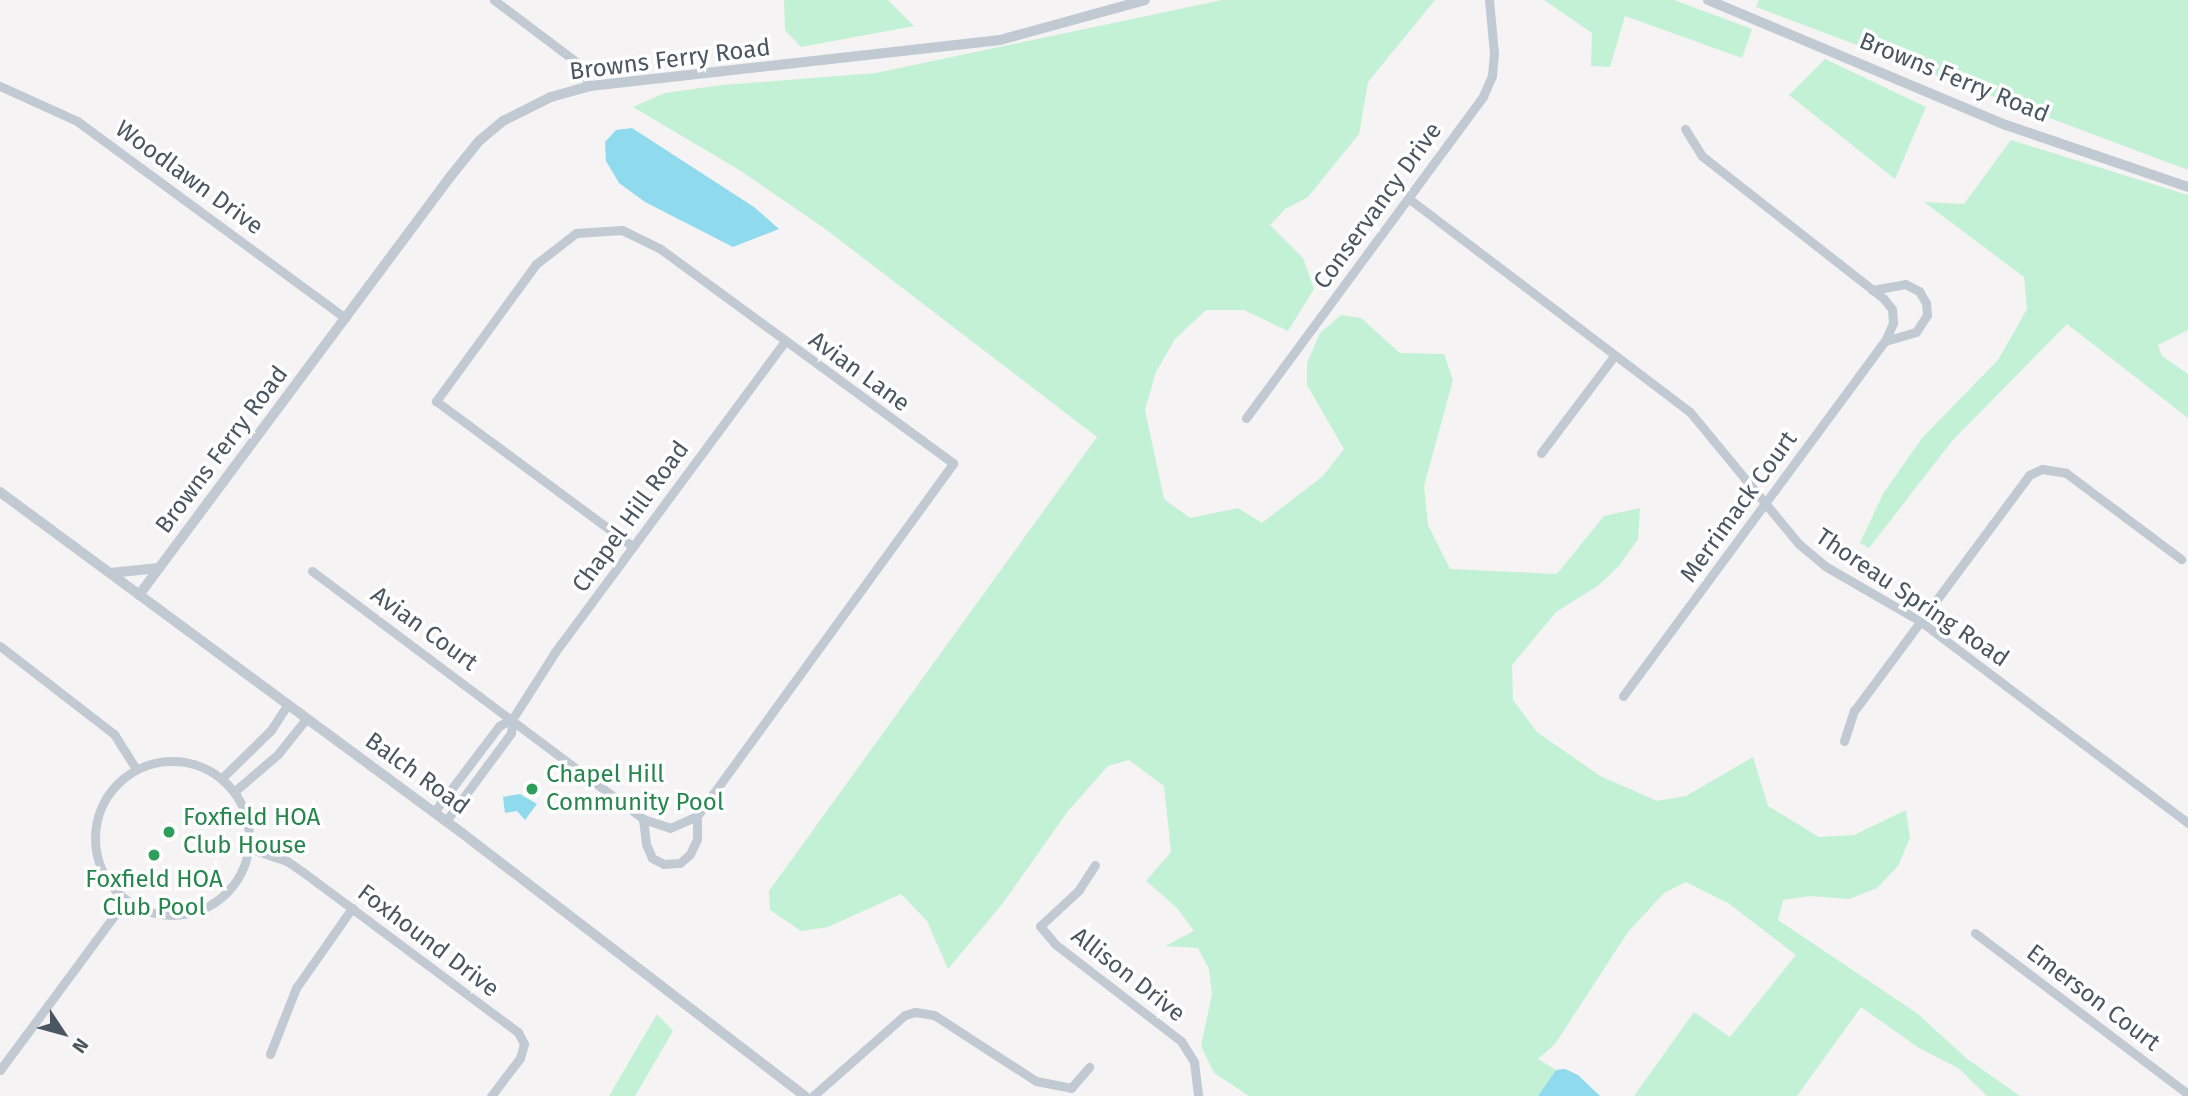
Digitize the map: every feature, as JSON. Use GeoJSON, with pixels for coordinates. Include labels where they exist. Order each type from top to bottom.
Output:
{"type":"FeatureCollection","features":[{"type":"Feature","properties":{"kind":"street"},"geometry":{"type":"LineString","coordinates":[[494,0],[578,63],[590,86]]}},
{"type":"Feature","properties":{"kind":"street","name":"Browns Ferry Road"},"geometry":{"type":"LineString","coordinates":[[139,595],[479,141],[503,121],[551,97],[590,86],[1000,40],[1145,0]]}},
{"type":"Feature","properties":{"kind":"street","name":"Conservancy Drive"},"geometry":{"type":"LineString","coordinates":[[1246,418],[1483,96],[1492,76],[1489,0]]}},
{"type":"Feature","properties":{"kind":"street","name":"Browns Ferry Road"},"geometry":{"type":"LineString","coordinates":[[1708,0],[2006,125],[2188,187]]}},
{"type":"Feature","properties":{"kind":"street","name":"Woodlawn Drive"},"geometry":{"type":"LineString","coordinates":[[0,86],[77,121],[345,318]]}},
{"type":"Feature","properties":{"kind":"street","name":"Merrimack Court"},"geometry":{"type":"LineString","coordinates":[[1623,696],[1885,341],[1893,323],[1892,309],[1872,290],[1702,156],[1685,129]]}},
{"type":"Feature","properties":{"kind":"street","name":"Thoreau Spring Road"},"geometry":{"type":"LineString","coordinates":[[1408,198],[1699,421],[1765,504],[1825,566],[1920,621],[2188,822]]}},
{"type":"Feature","properties":{"kind":"street","name":"Avian Lane"},"geometry":{"type":"LineString","coordinates":[[633,547],[440,407],[436,401],[445,384],[545,255],[576,233],[604,228],[622,230],[659,248],[953,463],[697,816]]}},
{"type":"Feature","properties":{"kind":"street"},"geometry":{"type":"LineString","coordinates":[[1872,290],[1905,284],[1919,291],[1926,303],[1927,315],[1916,332],[1885,341]]}},
{"type":"Feature","properties":{"kind":"street","name":"Chapel Hill Road"},"geometry":{"type":"LineString","coordinates":[[434,813],[499,726],[513,718],[633,547],[784,342]]}},
{"type":"Feature","properties":{"kind":"street"},"geometry":{"type":"LineString","coordinates":[[1541,453],[1614,356]]}},
{"type":"Feature","properties":{"kind":"street"},"geometry":{"type":"LineString","coordinates":[[1844,741],[1854,711],[2017,488],[2042,469],[2066,473],[2181,559]]}},
{"type":"Feature","properties":{"kind":"street","name":"Balch Road"},"geometry":{"type":"LineString","coordinates":[[0,492],[446,821],[805,1096]]}},
{"type":"Feature","properties":{"kind":"street"},"geometry":{"type":"LineString","coordinates":[[110,573],[159,568]]}},
{"type":"Feature","properties":{"kind":"street","name":"Avian Court"},"geometry":{"type":"LineString","coordinates":[[312,571],[513,718]]}},
{"type":"Feature","properties":{"kind":"street"},"geometry":{"type":"LineString","coordinates":[[0,646],[114,734],[135,769]]}},
{"type":"Feature","properties":{"kind":"street"},"geometry":{"type":"LineString","coordinates":[[222,778],[271,730],[287,705]]}},
{"type":"Feature","properties":{"kind":"street"},"geometry":{"type":"LineString","coordinates":[[513,718],[643,819],[670,828],[697,816],[697,838],[690,855],[680,863],[664,864],[652,858],[646,844],[643,819]]}},
{"type":"Feature","properties":{"kind":"street","name":"Chapel Hill Road"},"geometry":{"type":"LineString","coordinates":[[446,821],[511,733],[513,718]]}},
{"type":"Feature","properties":{"kind":"street"},"geometry":{"type":"LineString","coordinates":[[235,791],[278,754],[306,719]]}},
{"type":"Feature","properties":{"kind":"street"},"geometry":{"type":"LineString","coordinates":[[173,760],[200,766],[222,778],[235,791],[247,823],[247,848],[234,883],[207,906],[164,915],[125,901],[100,865],[97,840],[102,809],[111,792],[135,769],[173,760]]}},
{"type":"Feature","properties":{"kind":"street","name":"Foxhound Drive"},"geometry":{"type":"LineString","coordinates":[[247,848],[287,861],[518,1032],[524,1044],[520,1058],[491,1096]]}},
{"type":"Feature","properties":{"kind":"street","name":"Allison Drive"},"geometry":{"type":"LineString","coordinates":[[1096,865],[1079,890],[1040,926],[1055,944],[1181,1041],[1194,1062],[1198,1096]]}},
{"type":"Feature","properties":{"kind":"street"},"geometry":{"type":"LineString","coordinates":[[0,1070],[125,901]]}},
{"type":"Feature","properties":{"kind":"street"},"geometry":{"type":"LineString","coordinates":[[270,1054],[296,988],[352,908]]}},
{"type":"Feature","properties":{"kind":"street","name":"Emerson Court"},"geometry":{"type":"LineString","coordinates":[[1975,933],[2188,1094]]}},
{"type":"Feature","properties":{"kind":"street"},"geometry":{"type":"LineString","coordinates":[[813,1096],[905,1015],[915,1012],[934,1014],[1036,1081],[1071,1088],[1089,1067]]}},
{"type":"Feature","properties":{"kind":"green space"},"geometry":{"type":"Polygon","coordinates":[[[784,0],[888,0],[914,26],[801,47],[785,30],[784,0]]]}},
{"type":"Feature","properties":{"kind":"green space"},"geometry":{"type":"Polygon","coordinates":[[[1222,0],[1435,0],[1368,82],[1359,134],[1308,197],[1285,209],[1270,225],[1303,258],[1314,289],[1288,331],[1244,310],[1206,310],[1175,339],[1156,372],[1145,410],[1164,499],[1190,518],[1238,508],[1262,523],[1323,476],[1344,449],[1307,385],[1307,363],[1320,333],[1341,315],[1361,318],[1400,353],[1444,354],[1453,380],[1424,486],[1428,525],[1450,569],[1557,574],[1604,516],[1640,508],[1638,539],[1619,566],[1599,585],[1556,612],[1512,665],[1513,700],[1537,732],[1600,776],[1657,801],[1686,796],[1753,757],[1768,806],[1819,837],[1854,835],[1906,810],[1910,838],[1898,866],[1877,888],[1849,899],[1810,896],[1783,900],[1778,920],[1918,1014],[1966,1058],[2020,1096],[1987,1096],[1958,1068],[1919,1048],[1861,1007],[1797,1096],[1634,1096],[1694,1012],[1730,1037],[1796,955],[1728,903],[1686,882],[1664,893],[1628,932],[1555,1044],[1538,1059],[1556,1070],[1538,1096],[1249,1096],[1214,1073],[1201,1046],[1212,994],[1209,969],[1198,948],[1165,946],[1194,931],[1176,907],[1146,881],[1171,852],[1164,786],[1129,760],[1108,766],[1068,811],[1003,903],[948,969],[927,921],[901,894],[828,927],[801,931],[770,910],[769,891],[1097,437],[824,228],[741,171],[633,107],[665,93],[722,85],[876,73],[1222,0]]]}},
{"type":"Feature","properties":{"kind":"green space"},"geometry":{"type":"Polygon","coordinates":[[[1544,0],[1674,0],[1752,29],[1742,58],[1625,16],[1610,67],[1591,66],[1592,33],[1544,0]]]}},
{"type":"Feature","properties":{"kind":"green space"},"geometry":{"type":"Polygon","coordinates":[[[1759,0],[2188,0],[2188,170],[1756,7],[1759,0]]]}},
{"type":"Feature","properties":{"kind":"green space"},"geometry":{"type":"Polygon","coordinates":[[[1825,59],[1926,107],[1895,179],[1789,95],[1825,59]]]}},
{"type":"Feature","properties":{"kind":"green space"},"geometry":{"type":"Polygon","coordinates":[[[2011,140],[2188,195],[2188,330],[2158,345],[2162,356],[2188,374],[2188,418],[2067,324],[1952,441],[1869,548],[1860,543],[1883,494],[1922,438],[1998,360],[2027,309],[2024,277],[1924,202],[1964,204],[2011,140]]]}},
{"type":"Feature","properties":{"kind":"green space"},"geometry":{"type":"Polygon","coordinates":[[[657,1014],[673,1031],[635,1096],[609,1096],[657,1014]]]}},
{"type":"Feature","properties":{"kind":"water"},"geometry":{"type":"Polygon","coordinates":[[[632,128],[754,207],[779,229],[733,247],[645,202],[619,183],[606,161],[605,142],[616,130],[632,128]]]}},
{"type":"Feature","properties":{"kind":"water"},"geometry":{"type":"Polygon","coordinates":[[[520,794],[537,804],[525,820],[517,811],[505,813],[503,797],[520,794]]]}},
{"type":"Feature","properties":{"kind":"water"},"geometry":{"type":"Polygon","coordinates":[[[1565,1069],[1578,1075],[1600,1096],[1538,1096],[1556,1070],[1565,1069]]]}},
{"type":"Feature","properties":{"kind":"place","name":"Chapel Hill Community Pool"},"geometry":{"type":"Point","coordinates":[532,789]}},
{"type":"Feature","properties":{"kind":"place","name":"Foxfield HOA Club House"},"geometry":{"type":"Point","coordinates":[169,832]}},
{"type":"Feature","properties":{"kind":"place","name":"Foxfield HOA Club Pool"},"geometry":{"type":"Point","coordinates":[154,855]}}]}
